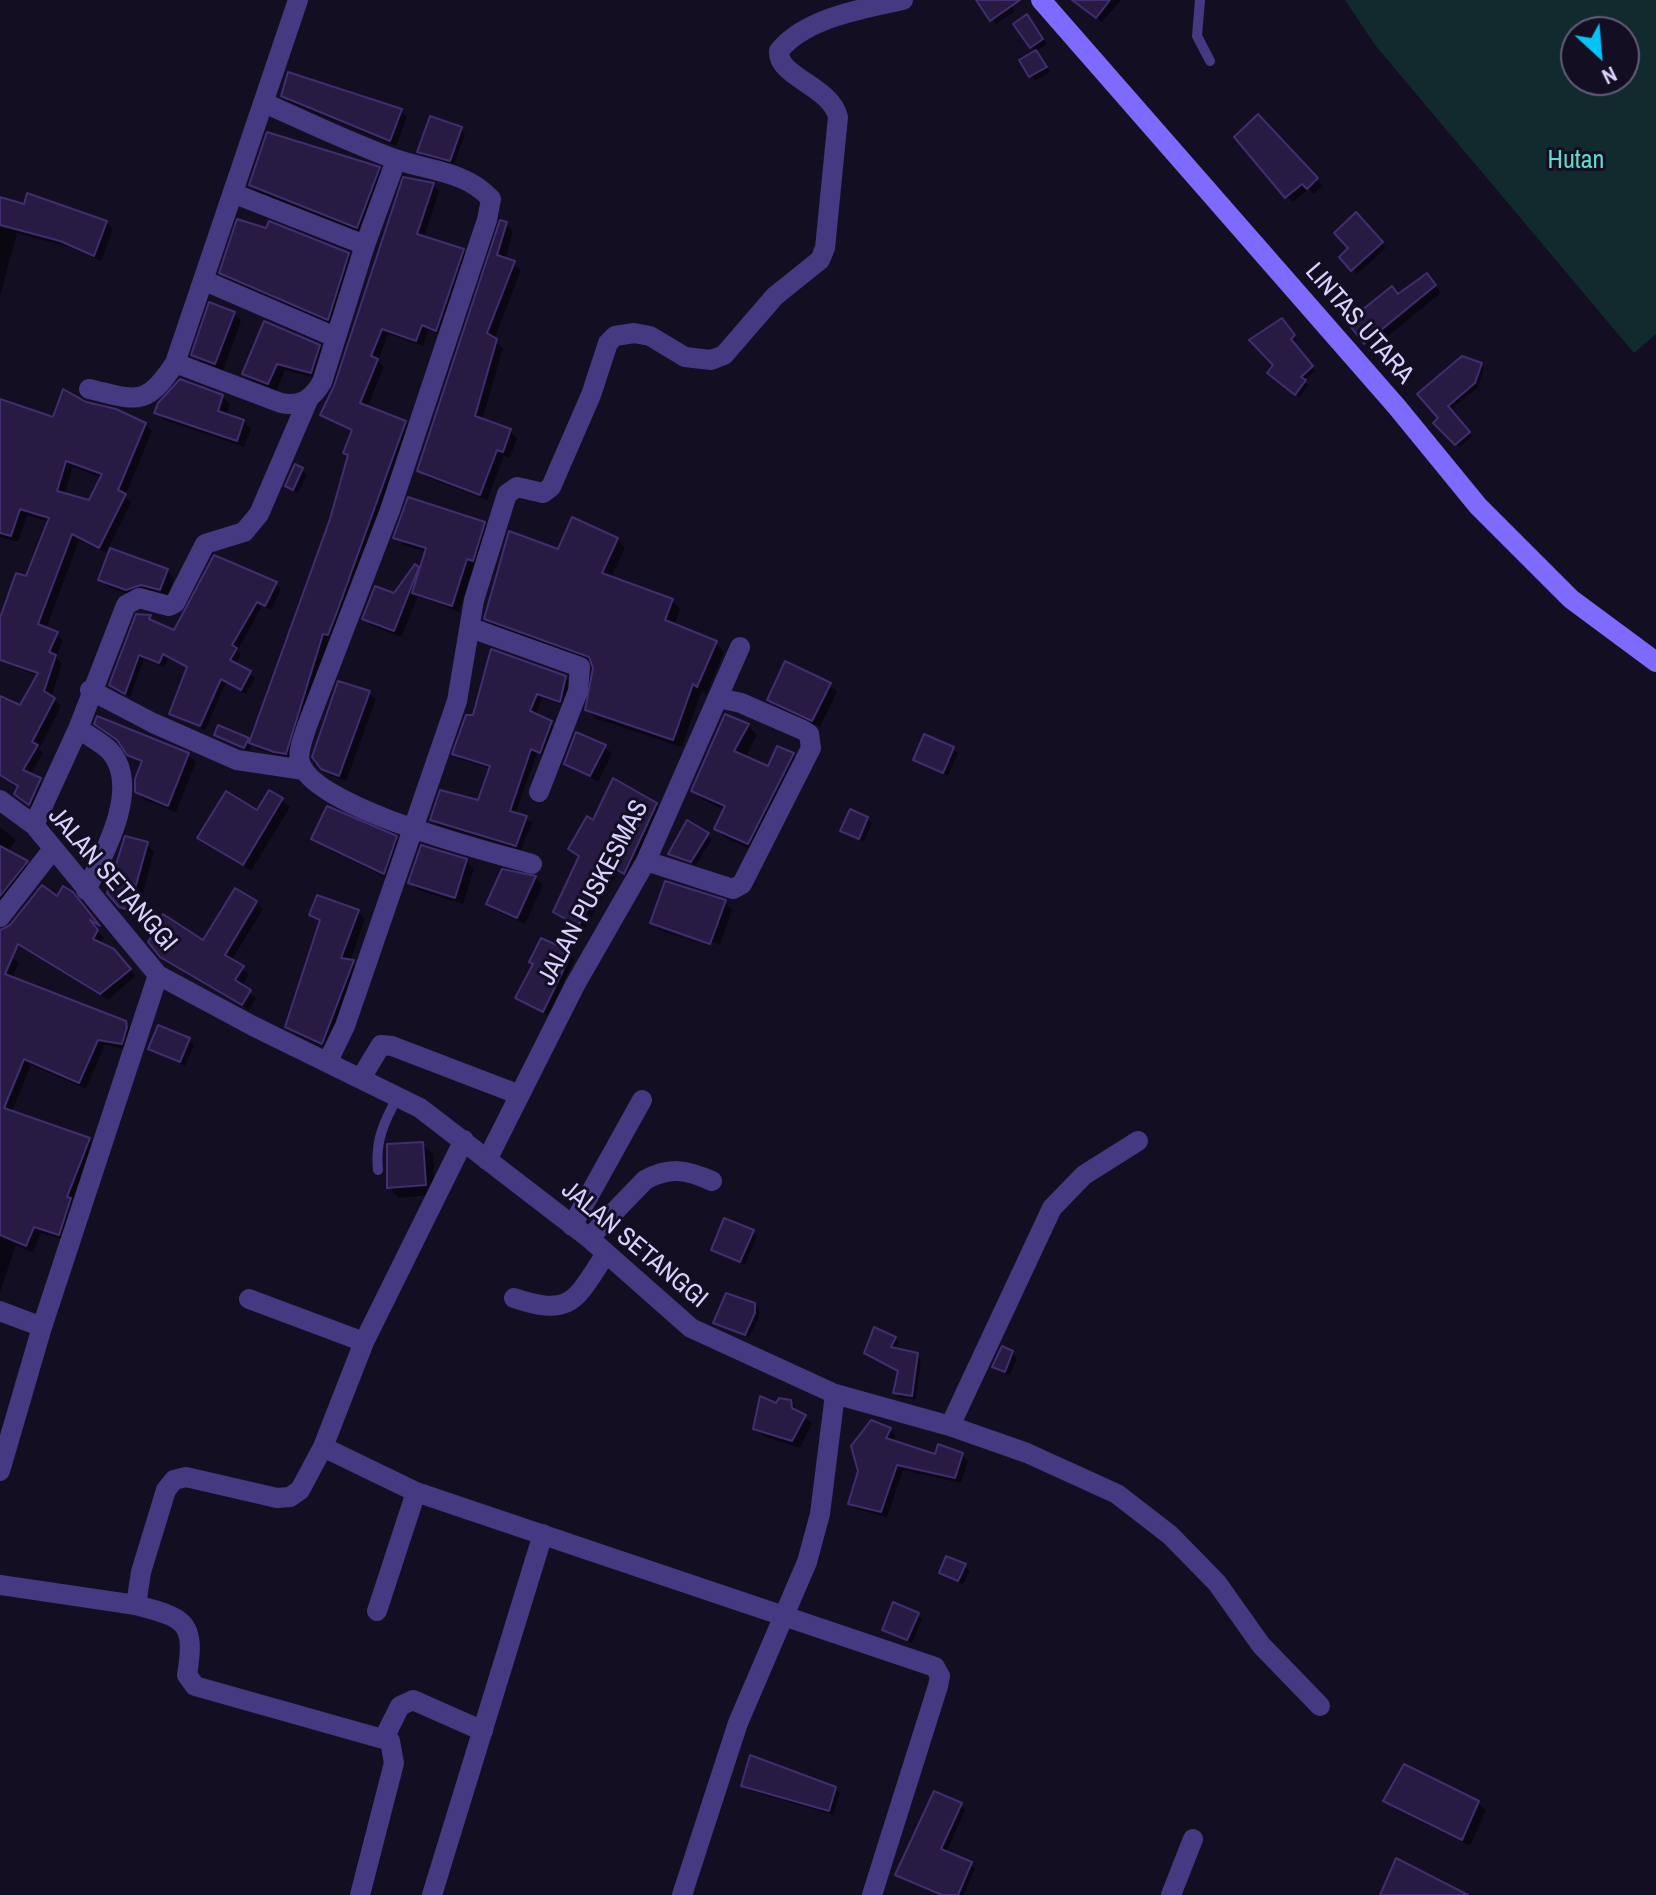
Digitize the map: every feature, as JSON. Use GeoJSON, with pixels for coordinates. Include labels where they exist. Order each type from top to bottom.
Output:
{"type":"FeatureCollection","features":[{"type":"Feature","properties":{"kind":"street"},"geometry":{"type":"LineString","coordinates":[[89,389],[135,399],[148,397],[160,386],[175,363],[235,194],[298,0]]}},
{"type":"Feature","properties":{"kind":"street"},"geometry":{"type":"LineString","coordinates":[[328,1061],[345,1026],[410,830],[457,701],[474,600],[507,494],[517,487],[543,493],[551,487],[591,395],[608,343],[615,336],[634,333],[650,336],[685,357],[711,360],[724,355],[775,296],[820,260],[825,248],[838,117],[832,100],[783,66],[779,51],[784,44],[836,16],[903,0]]}},
{"type":"Feature","properties":{"kind":"street","name":"LINTAS UTARA"},"geometry":{"type":"LineString","coordinates":[[1041,0],[1397,407],[1478,506],[1571,599],[1656,662]]}},
{"type":"Feature","properties":{"kind":"street"},"geometry":{"type":"LineString","coordinates":[[264,103],[396,160],[465,178],[481,187],[491,199],[487,220],[390,510],[307,726],[299,759],[304,770],[323,787],[410,830],[532,864]]}},
{"type":"Feature","properties":{"kind":"street"},"geometry":{"type":"LineString","coordinates":[[34,825],[78,729],[90,690],[126,605],[139,598],[169,606],[175,603],[205,544],[244,532],[259,514],[308,400],[322,382],[365,245],[396,160]]}},
{"type":"Feature","properties":{"kind":"street"},"geometry":{"type":"LineString","coordinates":[[235,194],[365,245]]}},
{"type":"Feature","properties":{"kind":"street"},"geometry":{"type":"LineString","coordinates":[[205,281],[335,337]]}},
{"type":"Feature","properties":{"kind":"street"},"geometry":{"type":"LineString","coordinates":[[175,363],[281,403],[293,405],[308,400]]}},
{"type":"Feature","properties":{"kind":"street"},"geometry":{"type":"LineString","coordinates":[[471,628],[580,667],[578,691],[539,792]]}},
{"type":"Feature","properties":{"kind":"street","name":"JALAN PUSKESMAS"},"geometry":{"type":"LineString","coordinates":[[487,1160],[575,985],[646,861],[740,647]]}},
{"type":"Feature","properties":{"kind":"street"},"geometry":{"type":"LineString","coordinates":[[90,690],[153,723],[237,760],[304,770]]}},
{"type":"Feature","properties":{"kind":"street"},"geometry":{"type":"LineString","coordinates":[[646,861],[728,888],[742,884],[811,748],[809,734],[803,730],[741,703],[719,698]]}},
{"type":"Feature","properties":{"kind":"street"},"geometry":{"type":"LineString","coordinates":[[78,729],[108,750],[121,778],[117,827],[86,890]]}},
{"type":"Feature","properties":{"kind":"street","name":"JALAN SETANGGI"},"geometry":{"type":"LineString","coordinates":[[0,800],[34,825],[158,975],[253,1026],[398,1096],[464,1140],[580,1232],[691,1328],[835,1394],[950,1426],[1027,1453],[1117,1494],[1170,1535],[1217,1583],[1261,1645],[1320,1706]]}},
{"type":"Feature","properties":{"kind":"street"},"geometry":{"type":"LineString","coordinates":[[0,917],[53,849]]}},
{"type":"Feature","properties":{"kind":"street"},"geometry":{"type":"LineString","coordinates":[[0,1471],[42,1327],[158,975]]}},
{"type":"Feature","properties":{"kind":"street"},"geometry":{"type":"LineString","coordinates":[[361,1078],[381,1045],[392,1046],[520,1095]]}},
{"type":"Feature","properties":{"kind":"street"},"geometry":{"type":"LineString","coordinates":[[580,1232],[642,1100]]}},
{"type":"Feature","properties":{"kind":"street"},"geometry":{"type":"LineString","coordinates":[[136,1605],[141,1572],[169,1483],[186,1477],[277,1498],[290,1497],[300,1490],[323,1447],[364,1342],[464,1140]]}},
{"type":"Feature","properties":{"kind":"street"},"geometry":{"type":"LineString","coordinates":[[950,1426],[1052,1208],[1084,1175],[1138,1141]]}},
{"type":"Feature","properties":{"kind":"street"},"geometry":{"type":"LineString","coordinates":[[580,1232],[655,1174],[676,1169],[712,1181]]}},
{"type":"Feature","properties":{"kind":"street"},"geometry":{"type":"LineString","coordinates":[[514,1298],[550,1309],[566,1304],[575,1297],[605,1255]]}},
{"type":"Feature","properties":{"kind":"street"},"geometry":{"type":"LineString","coordinates":[[249,1299],[364,1342]]}},
{"type":"Feature","properties":{"kind":"street"},"geometry":{"type":"LineString","coordinates":[[0,1311],[42,1327]]}},
{"type":"Feature","properties":{"kind":"street"},"geometry":{"type":"LineString","coordinates":[[682,1895],[738,1723],[807,1562],[820,1514],[835,1394]]}},
{"type":"Feature","properties":{"kind":"street"},"geometry":{"type":"LineString","coordinates":[[323,1447],[416,1492],[920,1659],[935,1667],[940,1676],[872,1895]]}},
{"type":"Feature","properties":{"kind":"street"},"geometry":{"type":"LineString","coordinates":[[377,1611],[416,1492]]}},
{"type":"Feature","properties":{"kind":"street"},"geometry":{"type":"LineString","coordinates":[[432,1895],[543,1534]]}},
{"type":"Feature","properties":{"kind":"street"},"geometry":{"type":"LineString","coordinates":[[0,1585],[136,1605],[175,1616],[185,1624],[191,1648],[187,1675],[195,1686],[390,1741],[394,1763],[360,1895]]}},
{"type":"Feature","properties":{"kind":"street"},"geometry":{"type":"LineString","coordinates":[[384,1738],[400,1706],[413,1700],[483,1731]]}},
{"type":"Feature","properties":{"kind":"street"},"geometry":{"type":"LineString","coordinates":[[1171,1895],[1193,1839]]}},
{"type":"Feature","properties":{"kind":"lane"},"geometry":{"type":"LineString","coordinates":[[1200,0],[1196,17],[1197,36],[1210,61]]}},
{"type":"Feature","properties":{"kind":"lane"},"geometry":{"type":"LineString","coordinates":[[378,1170],[376,1147],[380,1131],[398,1096]]}},
{"type":"Feature","properties":{"kind":"green space","name":"Hutan"},"geometry":{"type":"Polygon","coordinates":[[[1345,0],[1656,0],[1656,334],[1634,353],[1375,45],[1345,0]]]}},
{"type":"Feature","properties":{"kind":"building"},"geometry":{"type":"Polygon","coordinates":[[[976,0],[1020,0],[990,21],[976,0]]]}},
{"type":"Feature","properties":{"kind":"building"},"geometry":{"type":"Polygon","coordinates":[[[1072,0],[1110,0],[1096,18],[1072,0]]]}},
{"type":"Feature","properties":{"kind":"building"},"geometry":{"type":"Polygon","coordinates":[[[1027,14],[1043,39],[1030,48],[1013,24],[1027,14]]]}},
{"type":"Feature","properties":{"kind":"building"},"geometry":{"type":"Polygon","coordinates":[[[1036,50],[1047,67],[1029,77],[1019,60],[1036,50]]]}},
{"type":"Feature","properties":{"kind":"building"},"geometry":{"type":"Polygon","coordinates":[[[288,72],[402,109],[390,141],[281,96],[288,72]]]}},
{"type":"Feature","properties":{"kind":"building"},"geometry":{"type":"Polygon","coordinates":[[[1258,114],[1318,178],[1307,189],[1302,184],[1285,198],[1234,137],[1258,114]]]}},
{"type":"Feature","properties":{"kind":"building"},"geometry":{"type":"Polygon","coordinates":[[[430,116],[462,127],[450,161],[417,152],[430,116]]]}},
{"type":"Feature","properties":{"kind":"building"},"geometry":{"type":"Polygon","coordinates":[[[267,132],[380,167],[357,228],[249,185],[267,132]]]}},
{"type":"Feature","properties":{"kind":"building"},"geometry":{"type":"Polygon","coordinates":[[[403,177],[434,183],[417,234],[464,249],[436,331],[422,325],[416,341],[382,329],[371,356],[378,359],[360,403],[406,421],[328,635],[323,634],[286,754],[274,752],[249,743],[330,519],[348,455],[343,453],[352,430],[320,415],[334,386],[403,177]]]}},
{"type":"Feature","properties":{"kind":"building"},"geometry":{"type":"Polygon","coordinates":[[[27,193],[107,221],[94,256],[60,241],[0,225],[0,197],[24,204],[27,193]]]}},
{"type":"Feature","properties":{"kind":"building"},"geometry":{"type":"Polygon","coordinates":[[[1356,212],[1383,242],[1351,271],[1339,257],[1348,248],[1334,233],[1356,212]]]}},
{"type":"Feature","properties":{"kind":"building"},"geometry":{"type":"Polygon","coordinates":[[[237,219],[266,228],[269,221],[349,253],[328,320],[219,273],[237,219]]]}},
{"type":"Feature","properties":{"kind":"building"},"geometry":{"type":"Polygon","coordinates":[[[500,220],[507,222],[497,255],[515,261],[487,333],[497,339],[475,416],[511,429],[503,452],[497,450],[480,495],[417,471],[500,220]]]}},
{"type":"Feature","properties":{"kind":"building"},"geometry":{"type":"Polygon","coordinates":[[[1427,273],[1436,285],[1364,344],[1347,322],[1392,286],[1398,294],[1427,273]]]}},
{"type":"Feature","properties":{"kind":"building"},"geometry":{"type":"Polygon","coordinates":[[[209,302],[235,312],[215,364],[191,355],[209,302]]]}},
{"type":"Feature","properties":{"kind":"building"},"geometry":{"type":"Polygon","coordinates":[[[1282,318],[1295,335],[1291,339],[1313,366],[1301,377],[1306,380],[1295,395],[1267,373],[1273,365],[1249,340],[1282,318]]]}},
{"type":"Feature","properties":{"kind":"building"},"geometry":{"type":"Polygon","coordinates":[[[264,321],[320,345],[311,373],[277,364],[268,384],[242,374],[264,321]]]}},
{"type":"Feature","properties":{"kind":"building"},"geometry":{"type":"Polygon","coordinates":[[[1462,356],[1482,363],[1475,383],[1448,406],[1470,432],[1455,445],[1433,423],[1438,418],[1417,394],[1462,356]]]}},
{"type":"Feature","properties":{"kind":"building"},"geometry":{"type":"Polygon","coordinates":[[[180,379],[223,395],[218,411],[244,420],[237,441],[154,413],[158,403],[180,379]]]}},
{"type":"Feature","properties":{"kind":"building"},"geometry":{"type":"Polygon","coordinates":[[[63,389],[86,402],[116,409],[146,423],[118,490],[126,494],[99,548],[72,534],[38,624],[58,632],[49,652],[56,655],[44,691],[55,698],[32,742],[38,745],[23,770],[41,778],[29,805],[14,794],[18,786],[0,775],[0,696],[20,705],[38,673],[0,660],[0,618],[16,573],[26,576],[49,518],[20,509],[11,536],[0,533],[0,399],[53,417],[63,389]],[[66,461],[57,491],[89,500],[102,474],[66,461]]]}},
{"type":"Feature","properties":{"kind":"building"},"geometry":{"type":"Polygon","coordinates":[[[295,464],[303,468],[293,490],[285,486],[295,464]]]}},
{"type":"Feature","properties":{"kind":"building"},"geometry":{"type":"Polygon","coordinates":[[[408,497],[485,522],[473,561],[467,559],[452,606],[412,593],[426,548],[393,538],[408,497]]]}},
{"type":"Feature","properties":{"kind":"building"},"geometry":{"type":"Polygon","coordinates":[[[572,517],[618,538],[602,573],[673,599],[665,620],[717,641],[697,687],[693,684],[673,740],[585,710],[593,668],[589,657],[484,619],[509,531],[558,549],[572,517]]]}},
{"type":"Feature","properties":{"kind":"building"},"geometry":{"type":"Polygon","coordinates":[[[110,548],[168,569],[160,590],[141,585],[126,590],[98,580],[110,548]]]}},
{"type":"Feature","properties":{"kind":"building"},"geometry":{"type":"Polygon","coordinates":[[[214,555],[277,582],[265,606],[257,602],[232,645],[237,648],[230,660],[251,671],[241,690],[221,679],[200,726],[169,714],[187,667],[163,654],[159,663],[139,655],[125,694],[109,685],[136,614],[151,615],[149,619],[174,630],[214,555]]]}},
{"type":"Feature","properties":{"kind":"building"},"geometry":{"type":"Polygon","coordinates":[[[415,564],[419,567],[394,631],[362,619],[375,586],[394,593],[415,564]]]}},
{"type":"Feature","properties":{"kind":"building"},"geometry":{"type":"Polygon","coordinates":[[[491,649],[566,676],[560,702],[537,694],[530,711],[552,721],[540,753],[531,749],[510,811],[527,816],[516,846],[430,820],[440,790],[478,800],[490,766],[452,754],[466,715],[473,715],[491,649]]]}},
{"type":"Feature","properties":{"kind":"building"},"geometry":{"type":"Polygon","coordinates":[[[785,661],[831,683],[812,721],[767,700],[785,661]]]}},
{"type":"Feature","properties":{"kind":"building"},"geometry":{"type":"Polygon","coordinates":[[[338,681],[370,691],[339,776],[321,769],[312,757],[338,681]]]}},
{"type":"Feature","properties":{"kind":"building"},"geometry":{"type":"Polygon","coordinates":[[[725,714],[749,724],[734,751],[768,766],[777,746],[794,753],[748,844],[714,829],[725,806],[691,791],[725,714]]]}},
{"type":"Feature","properties":{"kind":"building"},"geometry":{"type":"Polygon","coordinates":[[[97,716],[189,753],[168,806],[135,792],[135,779],[142,761],[127,755],[117,740],[94,724],[97,716]]]}},
{"type":"Feature","properties":{"kind":"building"},"geometry":{"type":"Polygon","coordinates":[[[218,725],[249,738],[244,748],[214,735],[218,725]]]}},
{"type":"Feature","properties":{"kind":"building"},"geometry":{"type":"Polygon","coordinates":[[[576,732],[606,745],[590,776],[564,764],[576,732]]]}},
{"type":"Feature","properties":{"kind":"building"},"geometry":{"type":"Polygon","coordinates":[[[924,734],[954,747],[943,773],[913,760],[924,734]]]}},
{"type":"Feature","properties":{"kind":"building"},"geometry":{"type":"Polygon","coordinates":[[[613,778],[657,803],[624,874],[612,867],[578,926],[553,912],[579,856],[568,849],[587,816],[593,820],[613,778]]]}},
{"type":"Feature","properties":{"kind":"building"},"geometry":{"type":"Polygon","coordinates":[[[269,790],[283,798],[243,865],[197,838],[226,791],[257,810],[269,790]]]}},
{"type":"Feature","properties":{"kind":"building"},"geometry":{"type":"Polygon","coordinates":[[[327,806],[397,836],[384,874],[311,839],[327,806]]]}},
{"type":"Feature","properties":{"kind":"building"},"geometry":{"type":"Polygon","coordinates":[[[850,809],[868,817],[859,839],[840,831],[850,809]]]}},
{"type":"Feature","properties":{"kind":"building"},"geometry":{"type":"Polygon","coordinates":[[[687,820],[709,833],[691,862],[668,854],[687,820]]]}},
{"type":"Feature","properties":{"kind":"building"},"geometry":{"type":"Polygon","coordinates":[[[125,836],[148,842],[129,910],[119,907],[107,893],[125,836]]]}},
{"type":"Feature","properties":{"kind":"building"},"geometry":{"type":"Polygon","coordinates":[[[421,845],[467,859],[455,898],[408,883],[421,845]]]}},
{"type":"Feature","properties":{"kind":"building"},"geometry":{"type":"Polygon","coordinates":[[[0,846],[28,861],[0,896],[0,846]]]}},
{"type":"Feature","properties":{"kind":"building"},"geometry":{"type":"Polygon","coordinates":[[[502,869],[536,876],[517,918],[486,904],[502,869]]]}},
{"type":"Feature","properties":{"kind":"building"},"geometry":{"type":"Polygon","coordinates":[[[665,881],[726,900],[710,944],[650,923],[665,881]]]}},
{"type":"Feature","properties":{"kind":"building"},"geometry":{"type":"Polygon","coordinates":[[[42,885],[57,896],[63,886],[73,892],[100,926],[90,920],[98,930],[93,939],[114,949],[131,969],[100,994],[18,944],[5,974],[126,1021],[127,1027],[122,1044],[98,1040],[79,1083],[24,1059],[4,1108],[90,1138],[67,1197],[71,1198],[59,1235],[34,1227],[26,1246],[0,1235],[0,930],[10,925],[42,885]]]}},
{"type":"Feature","properties":{"kind":"building"},"geometry":{"type":"Polygon","coordinates":[[[235,888],[257,901],[225,955],[244,966],[235,980],[251,990],[242,1005],[160,957],[148,942],[163,914],[203,940],[235,888]]]}},
{"type":"Feature","properties":{"kind":"building"},"geometry":{"type":"Polygon","coordinates":[[[317,895],[359,910],[341,958],[354,960],[322,1044],[285,1027],[320,920],[309,915],[317,895]]]}},
{"type":"Feature","properties":{"kind":"building"},"geometry":{"type":"Polygon","coordinates":[[[541,938],[572,952],[543,1012],[515,998],[533,964],[529,962],[541,938]]]}},
{"type":"Feature","properties":{"kind":"building"},"geometry":{"type":"Polygon","coordinates":[[[158,1025],[190,1038],[180,1062],[148,1049],[158,1025]]]}},
{"type":"Feature","properties":{"kind":"building"},"geometry":{"type":"Polygon","coordinates":[[[423,1142],[426,1185],[387,1188],[387,1144],[423,1142]]]}},
{"type":"Feature","properties":{"kind":"building"},"geometry":{"type":"Polygon","coordinates":[[[724,1218],[754,1230],[740,1262],[711,1250],[724,1218]]]}},
{"type":"Feature","properties":{"kind":"building"},"geometry":{"type":"Polygon","coordinates":[[[726,1293],[755,1303],[755,1313],[745,1335],[713,1323],[726,1293]]]}},
{"type":"Feature","properties":{"kind":"building"},"geometry":{"type":"Polygon","coordinates":[[[874,1327],[896,1337],[891,1347],[918,1353],[912,1396],[893,1393],[898,1371],[864,1353],[874,1327]]]}},
{"type":"Feature","properties":{"kind":"building"},"geometry":{"type":"Polygon","coordinates":[[[1002,1346],[1013,1351],[1005,1372],[992,1367],[1002,1346]]]}},
{"type":"Feature","properties":{"kind":"building"},"geometry":{"type":"Polygon","coordinates":[[[760,1396],[776,1403],[779,1398],[791,1400],[792,1408],[806,1415],[792,1441],[753,1429],[760,1396]]]}},
{"type":"Feature","properties":{"kind":"building"},"geometry":{"type":"Polygon","coordinates":[[[871,1420],[891,1428],[886,1438],[935,1454],[938,1444],[963,1453],[955,1478],[897,1465],[881,1512],[848,1504],[858,1471],[851,1446],[871,1420]]]}},
{"type":"Feature","properties":{"kind":"building"},"geometry":{"type":"Polygon","coordinates":[[[946,1556],[966,1564],[958,1581],[939,1573],[946,1556]]]}},
{"type":"Feature","properties":{"kind":"building"},"geometry":{"type":"Polygon","coordinates":[[[893,1602],[919,1613],[907,1640],[882,1630],[893,1602]]]}},
{"type":"Feature","properties":{"kind":"building"},"geometry":{"type":"Polygon","coordinates":[[[750,1755],[836,1787],[829,1811],[741,1786],[750,1755]]]}},
{"type":"Feature","properties":{"kind":"building"},"geometry":{"type":"Polygon","coordinates":[[[1404,1764],[1479,1801],[1462,1840],[1383,1801],[1404,1764]]]}},
{"type":"Feature","properties":{"kind":"building"},"geometry":{"type":"Polygon","coordinates":[[[934,1791],[962,1803],[941,1849],[972,1862],[958,1895],[942,1895],[895,1875],[934,1791]]]}},
{"type":"Feature","properties":{"kind":"building"},"geometry":{"type":"Polygon","coordinates":[[[1396,1858],[1468,1895],[1380,1895],[1396,1858]]]}}]}
